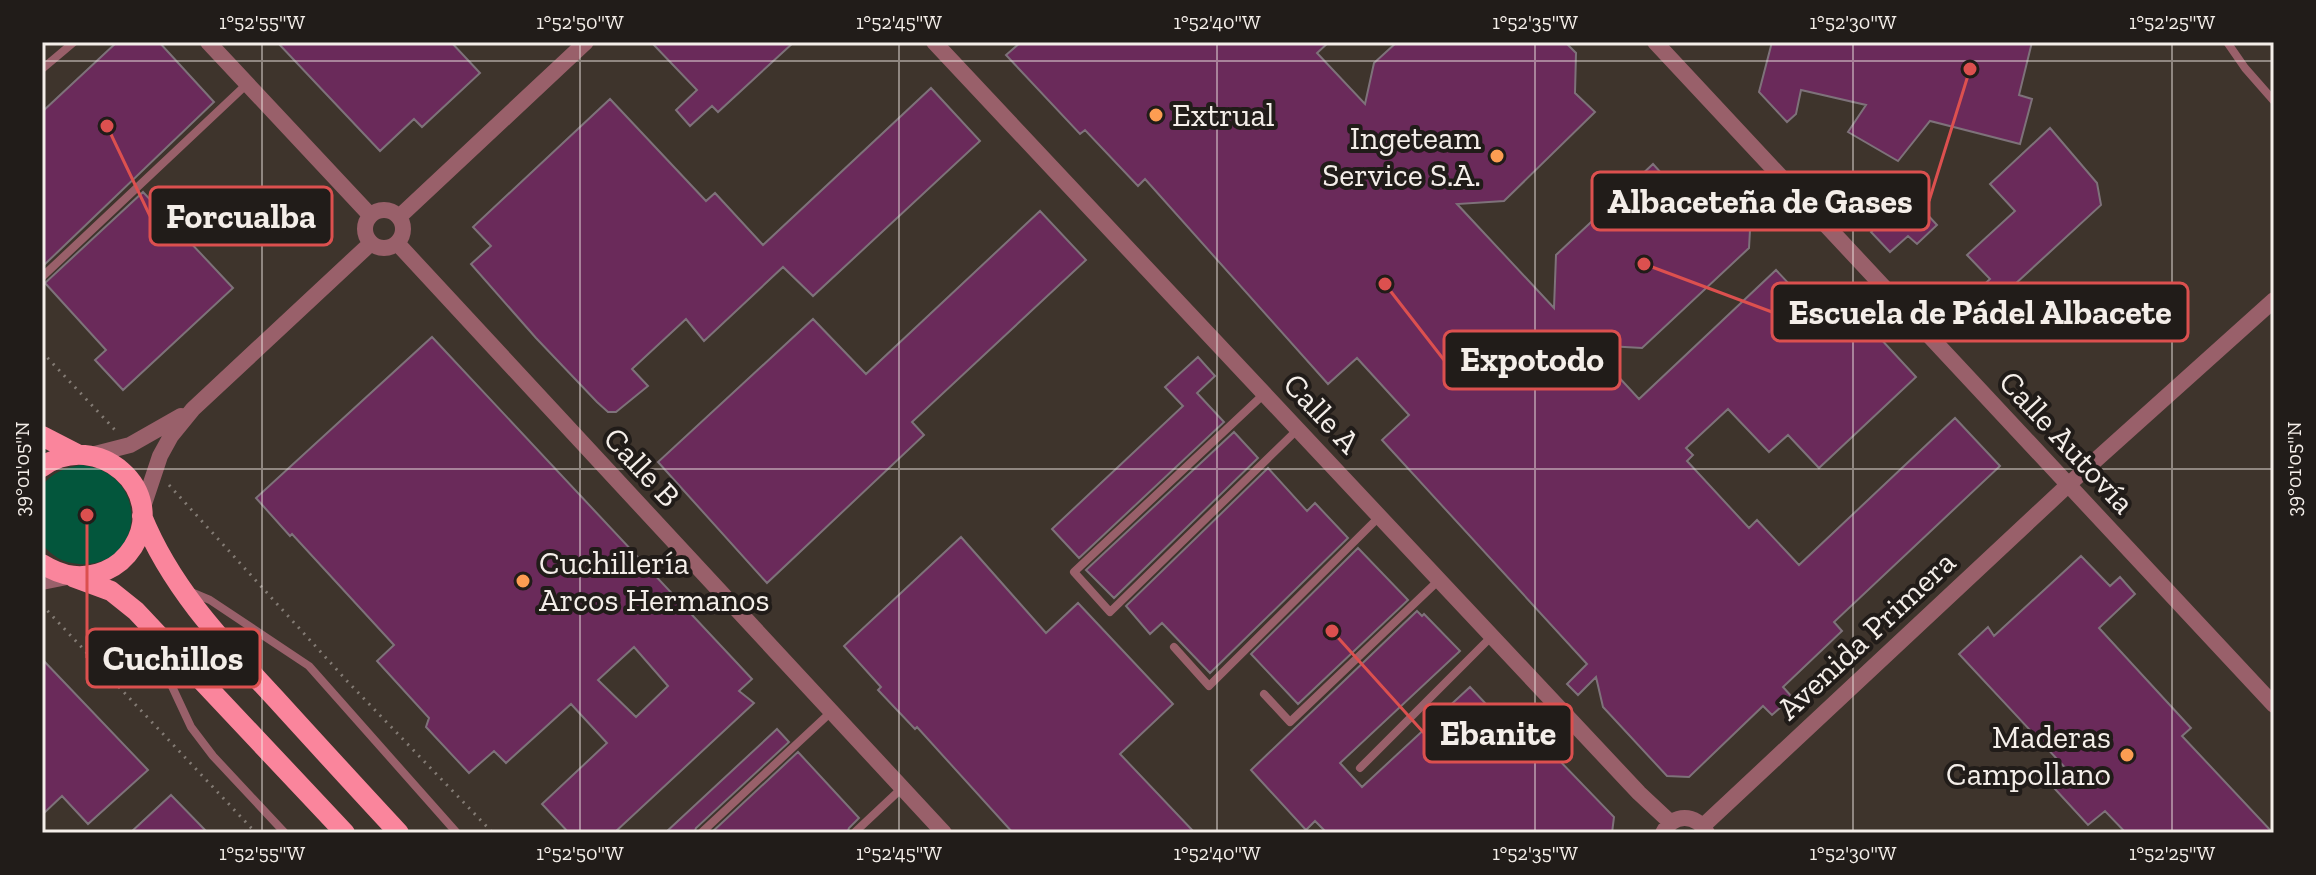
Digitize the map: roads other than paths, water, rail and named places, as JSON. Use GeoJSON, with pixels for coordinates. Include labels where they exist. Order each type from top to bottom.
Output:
{"type":"FeatureCollection","features":[{"type":"Feature","properties":{"kind":"main road"},"geometry":{"type":"LineString","coordinates":[[42,436],[84,454],[101,457],[123,471],[139,496],[155,546],[189,601],[399,833]]}},
{"type":"Feature","properties":{"kind":"main road"},"geometry":{"type":"LineString","coordinates":[[42,467],[52,460],[84,454]]}},
{"type":"Feature","properties":{"kind":"main road"},"geometry":{"type":"LineString","coordinates":[[70,577],[92,576],[113,568],[127,556],[139,538],[142,513]]}},
{"type":"Feature","properties":{"kind":"main road"},"geometry":{"type":"LineString","coordinates":[[42,564],[111,591],[136,611],[345,833]]}},
{"type":"Feature","properties":{"kind":"street"},"geometry":{"type":"LineString","coordinates":[[208,42],[370,215]]}},
{"type":"Feature","properties":{"kind":"street"},"geometry":{"type":"LineString","coordinates":[[399,217],[586,42]]}},
{"type":"Feature","properties":{"kind":"street","name":"Calle A"},"geometry":{"type":"LineString","coordinates":[[934,42],[1639,793],[1666,828]]}},
{"type":"Feature","properties":{"kind":"street","name":"Calle Autovía"},"geometry":{"type":"LineString","coordinates":[[1655,42],[2274,705]]}},
{"type":"Feature","properties":{"kind":"street"},"geometry":{"type":"LineString","coordinates":[[381,209],[399,217],[403,231],[397,243],[384,249],[370,244],[364,227],[370,215],[381,209]]}},
{"type":"Feature","properties":{"kind":"street","name":"Calle B"},"geometry":{"type":"LineString","coordinates":[[397,243],[944,833]]}},
{"type":"Feature","properties":{"kind":"street"},"geometry":{"type":"LineString","coordinates":[[142,513],[160,456],[171,436],[193,409],[370,244]]}},
{"type":"Feature","properties":{"kind":"street","name":"Avenida Primera"},"geometry":{"type":"LineString","coordinates":[[1705,830],[2068,485],[2274,300]]}},
{"type":"Feature","properties":{"kind":"street"},"geometry":{"type":"LineString","coordinates":[[84,454],[130,445],[193,409]]}},
{"type":"Feature","properties":{"kind":"street"},"geometry":{"type":"LineString","coordinates":[[42,582],[70,577]]}},
{"type":"Feature","properties":{"kind":"street"},"geometry":{"type":"LineString","coordinates":[[1666,828],[1676,819],[1691,818],[1705,830]]}},
{"type":"Feature","properties":{"kind":"lane"},"geometry":{"type":"LineString","coordinates":[[42,69],[74,42]]}},
{"type":"Feature","properties":{"kind":"lane"},"geometry":{"type":"LineString","coordinates":[[2227,42],[2274,101]]}},
{"type":"Feature","properties":{"kind":"lane"},"geometry":{"type":"LineString","coordinates":[[42,277],[247,84]]}},
{"type":"Feature","properties":{"kind":"lane"},"geometry":{"type":"LineString","coordinates":[[1265,393],[1074,572],[1110,612],[1298,429]]}},
{"type":"Feature","properties":{"kind":"lane"},"geometry":{"type":"LineString","coordinates":[[1174,647],[1209,686],[1380,516]]}},
{"type":"Feature","properties":{"kind":"lane"},"geometry":{"type":"LineString","coordinates":[[1264,694],[1290,722],[1439,580]]}},
{"type":"Feature","properties":{"kind":"lane"},"geometry":{"type":"LineString","coordinates":[[181,587],[210,600],[309,666],[457,833]]}},
{"type":"Feature","properties":{"kind":"lane"},"geometry":{"type":"LineString","coordinates":[[136,611],[191,727],[213,756],[285,833]]}},
{"type":"Feature","properties":{"kind":"lane"},"geometry":{"type":"LineString","coordinates":[[1360,768],[1492,636]]}},
{"type":"Feature","properties":{"kind":"lane"},"geometry":{"type":"LineString","coordinates":[[701,833],[831,712]]}},
{"type":"Feature","properties":{"kind":"lane"},"geometry":{"type":"LineString","coordinates":[[854,833],[902,788]]}},
{"type":"Feature","properties":{"kind":"place","name":"Albaceteña de Gases"},"geometry":{"type":"Point","coordinates":[1970,69]}},
{"type":"Feature","properties":{"kind":"place","name":"Extrual"},"geometry":{"type":"Point","coordinates":[1156,115]}},
{"type":"Feature","properties":{"kind":"place","name":"Forcualba"},"geometry":{"type":"Point","coordinates":[107,126]}},
{"type":"Feature","properties":{"kind":"place","name":"Ingeteam Service S.A."},"geometry":{"type":"Point","coordinates":[1497,156]}},
{"type":"Feature","properties":{"kind":"place","name":"Escuela de Pádel Albacete"},"geometry":{"type":"Point","coordinates":[1644,264]}},
{"type":"Feature","properties":{"kind":"place","name":"Expotodo"},"geometry":{"type":"Point","coordinates":[1385,284]}},
{"type":"Feature","properties":{"kind":"place","name":"Cuchillos"},"geometry":{"type":"Point","coordinates":[87,515]}},
{"type":"Feature","properties":{"kind":"place","name":"Cuchillería Arcos Hermanos"},"geometry":{"type":"Point","coordinates":[523,581]}},
{"type":"Feature","properties":{"kind":"place","name":"Ebanite"},"geometry":{"type":"Point","coordinates":[1332,631]}},
{"type":"Feature","properties":{"kind":"place","name":"Maderas Campollano"},"geometry":{"type":"Point","coordinates":[2127,755]}}]}
